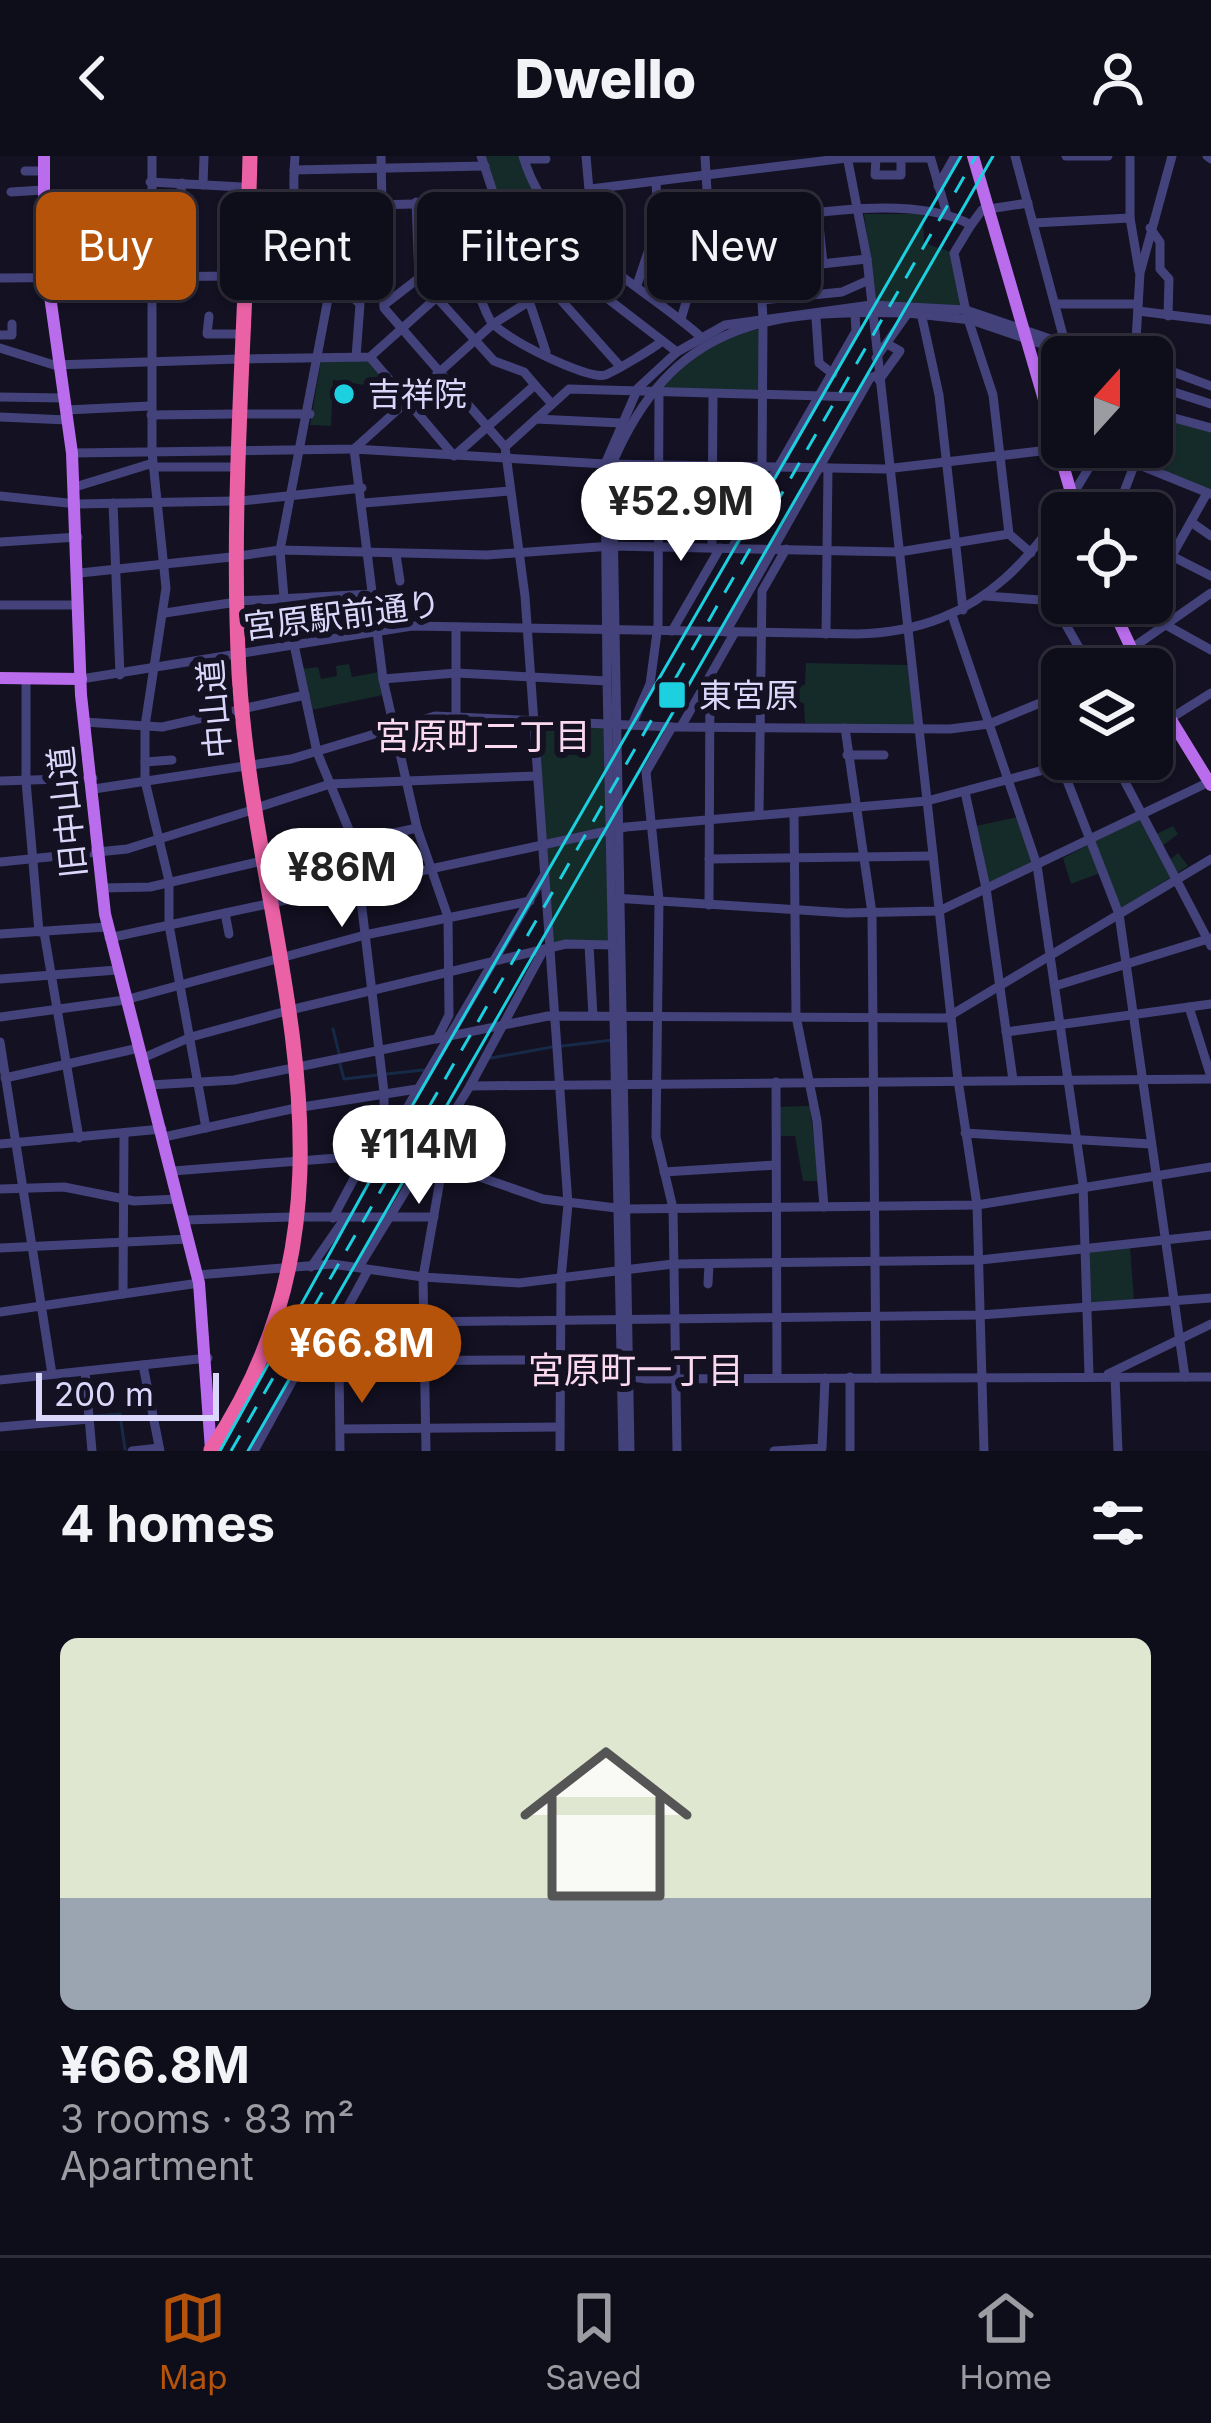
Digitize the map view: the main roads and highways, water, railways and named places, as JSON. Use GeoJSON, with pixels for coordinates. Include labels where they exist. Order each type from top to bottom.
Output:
{"type":"FeatureCollection","features":[{"type":"Feature","properties":{"kind":"highway","name":"中山道"},"geometry":{"type":"LineString","coordinates":[[242,192],[246,156]]}},
{"type":"Feature","properties":{"kind":"highway","name":"中山道"},"geometry":{"type":"LineString","coordinates":[[245,192],[246,156]]}},
{"type":"Feature","properties":{"kind":"highway","name":"中山道"},"geometry":{"type":"LineString","coordinates":[[241,300],[241,359]]}},
{"type":"Feature","properties":{"kind":"highway","name":"中山道"},"geometry":{"type":"LineString","coordinates":[[210,1451],[259,1358],[295,1217],[300,1158],[296,1067],[238,710],[234,602],[242,300]]}},
{"type":"Feature","properties":{"kind":"highway","name":"中山道"},"geometry":{"type":"LineString","coordinates":[[210,1451],[284,1270]]}},
{"type":"Feature","properties":{"kind":"main road"},"geometry":{"type":"LineString","coordinates":[[973,156],[1041,390]]}},
{"type":"Feature","properties":{"kind":"main road","name":"旧中山道"},"geometry":{"type":"LineString","coordinates":[[43,163],[47,276],[77,504],[80,679],[108,933],[198,1279],[208,1358],[210,1451]]}},
{"type":"Feature","properties":{"kind":"main road","name":"宮原駅前通り"},"geometry":{"type":"LineString","coordinates":[[0,678],[80,679]]}},
{"type":"Feature","properties":{"kind":"main road"},"geometry":{"type":"LineString","coordinates":[[1173,724],[1210,784]]}},
{"type":"Feature","properties":{"kind":"waterway"},"geometry":{"type":"LineString","coordinates":[[333,1029],[339,1053]]}},
{"type":"Feature","properties":{"kind":"waterway"},"geometry":{"type":"LineString","coordinates":[[562,1046],[613,1040]]}},
{"type":"Feature","properties":{"kind":"waterway"},"geometry":{"type":"LineString","coordinates":[[491,1058],[552,1047]]}},
{"type":"Feature","properties":{"kind":"waterway"},"geometry":{"type":"LineString","coordinates":[[340,1064],[344,1079],[378,1075]]}},
{"type":"Feature","properties":{"kind":"waterway"},"geometry":{"type":"LineString","coordinates":[[387,1074],[423,1070]]}},
{"type":"Feature","properties":{"kind":"waterway"},"geometry":{"type":"LineString","coordinates":[[93,1416],[120,1414],[125,1449]]}},
{"type":"Feature","properties":{"kind":"tram line"},"geometry":{"type":"LineString","coordinates":[[220,1451],[397,1132],[961,156]]}},
{"type":"Feature","properties":{"kind":"tram line"},"geometry":{"type":"LineString","coordinates":[[248,1451],[993,156]]}},
{"type":"Feature","properties":{"kind":"railway"},"geometry":{"type":"LineString","coordinates":[[231,1451],[976,156]]}},
{"type":"Feature","properties":{"kind":"place","name":"吉祥院"},"geometry":{"type":"Point","coordinates":[344,394]}},
{"type":"Feature","properties":{"kind":"place","name":"東宮原"},"geometry":{"type":"Point","coordinates":[672,695]}},
{"type":"Feature","properties":{"kind":"district","name":"宮原町二丁目"},"geometry":{"type":"Point","coordinates":[483,736]}},
{"type":"Feature","properties":{"kind":"district","name":"宮原町一丁目"},"geometry":{"type":"Point","coordinates":[636,1370]}}]}
